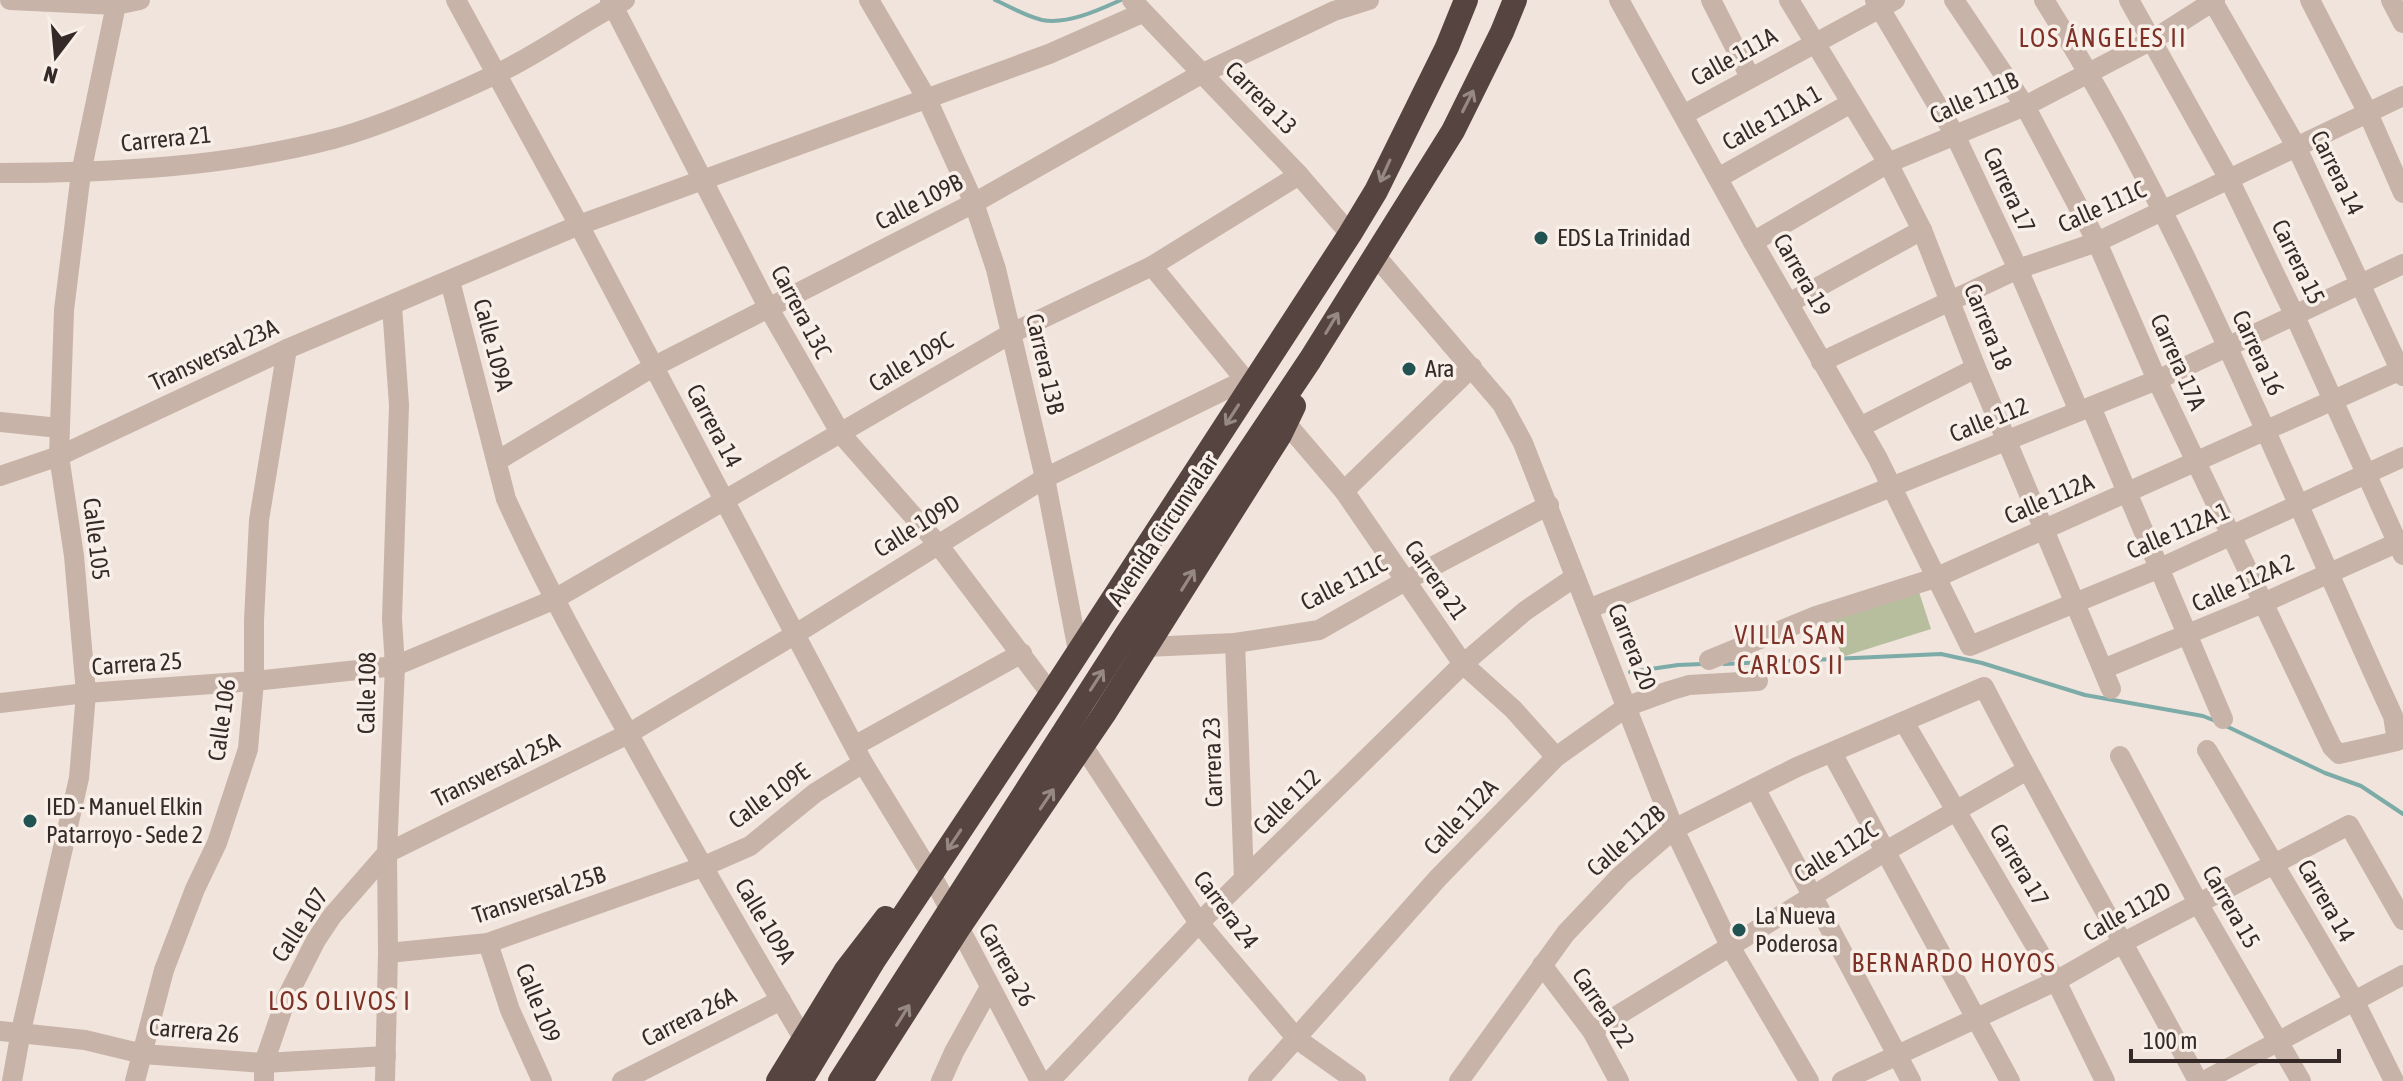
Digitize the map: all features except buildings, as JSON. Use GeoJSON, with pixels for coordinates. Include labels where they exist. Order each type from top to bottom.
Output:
{"type":"FeatureCollection","features":[{"type":"Feature","properties":{"kind":"highway","name":"Avenida Circunvalar"},"geometry":{"type":"LineString","coordinates":[[801,1081],[874,960],[1051,694],[1248,384],[1350,234],[1376,191],[1447,47],[1466,0]]}},
{"type":"Feature","properties":{"kind":"highway","name":"Avenida Circunvalar"},"geometry":{"type":"LineString","coordinates":[[840,1081],[899,985],[954,921],[1126,635],[1310,360],[1453,131],[1515,0]]}},
{"type":"Feature","properties":{"kind":"highway"},"geometry":{"type":"LineString","coordinates":[[861,1081],[954,921],[1083,746],[1286,423],[1309,374],[1310,360]]}},
{"type":"Feature","properties":{"kind":"highway"},"geometry":{"type":"LineString","coordinates":[[778,1081],[875,930],[931,874]]}},
{"type":"Feature","properties":{"kind":"street"},"geometry":{"type":"LineString","coordinates":[[10,0],[116,3],[140,0]]}},
{"type":"Feature","properties":{"kind":"street","name":"Carrera 14"},"geometry":{"type":"LineString","coordinates":[[456,0],[579,225],[794,635],[931,874]]}},
{"type":"Feature","properties":{"kind":"street","name":"Carrera 13B"},"geometry":{"type":"LineString","coordinates":[[869,0],[927,99],[974,203],[996,269],[1045,478],[1078,651]]}},
{"type":"Feature","properties":{"kind":"street","name":"Calle 109B"},"geometry":{"type":"LineString","coordinates":[[497,461],[653,367],[974,203],[1201,74],[1334,11],[1369,0]]}},
{"type":"Feature","properties":{"kind":"street","name":"Carrera 19"},"geometry":{"type":"LineString","coordinates":[[1619,0],[1860,427],[1935,578]]}},
{"type":"Feature","properties":{"kind":"street"},"geometry":{"type":"LineString","coordinates":[[1711,0],[1750,77]]}},
{"type":"Feature","properties":{"kind":"street","name":"Carrera 18"},"geometry":{"type":"LineString","coordinates":[[1789,0],[1888,163],[1922,230],[1948,300],[2111,689]]}},
{"type":"Feature","properties":{"kind":"street","name":"Carrera 17A"},"geometry":{"type":"LineString","coordinates":[[1954,0],[2025,106],[2097,242],[2195,463],[2332,747],[2339,754]]}},
{"type":"Feature","properties":{"kind":"street","name":"Carrera 16"},"geometry":{"type":"LineString","coordinates":[[2044,0],[2090,72],[2162,209],[2228,348],[2393,716],[2397,741],[2339,754]]}},
{"type":"Feature","properties":{"kind":"street","name":"Carrera 15"},"geometry":{"type":"LineString","coordinates":[[2129,0],[2154,39],[2229,179],[2401,546]]}},
{"type":"Feature","properties":{"kind":"street","name":"Carrera 14"},"geometry":{"type":"LineString","coordinates":[[2213,0],[2296,146],[2402,372]]}},
{"type":"Feature","properties":{"kind":"street","name":"Calle 111B"},"geometry":{"type":"LineString","coordinates":[[1753,242],[1888,163],[2025,106],[2154,39],[2213,0]]}},
{"type":"Feature","properties":{"kind":"street"},"geometry":{"type":"LineString","coordinates":[[2310,0],[2368,113],[2403,193]]}},
{"type":"Feature","properties":{"kind":"street"},"geometry":{"type":"LineString","coordinates":[[2391,0],[2403,23]]}},
{"type":"Feature","properties":{"kind":"street"},"geometry":{"type":"LineString","coordinates":[[495,75],[616,2]]}},
{"type":"Feature","properties":{"kind":"street","name":"Carrera 13C"},"geometry":{"type":"LineString","coordinates":[[616,2],[702,180],[768,307],[841,434],[937,543],[1051,694]]}},
{"type":"Feature","properties":{"kind":"street","name":"Calle 105"},"geometry":{"type":"LineString","coordinates":[[12,1081],[10,1031],[79,778],[86,693],[74,556],[59,456],[64,310],[81,173],[116,3]]}},
{"type":"Feature","properties":{"kind":"street","name":"Calle 111A"},"geometry":{"type":"LineString","coordinates":[[1683,115],[1883,3]]}},
{"type":"Feature","properties":{"kind":"street","name":"Carrera 17"},"geometry":{"type":"LineString","coordinates":[[1883,3],[1955,135],[2126,494],[2223,719]]}},
{"type":"Feature","properties":{"kind":"street","name":"Calle 109A"},"geometry":{"type":"LineString","coordinates":[[803,1038],[702,867],[553,600],[506,499],[450,281],[579,225],[1049,54],[1137,6]]}},
{"type":"Feature","properties":{"kind":"street","name":"Carrera 13"},"geometry":{"type":"LineString","coordinates":[[1137,6],[1299,175],[1350,234]]}},
{"type":"Feature","properties":{"kind":"street","name":"Carrera 21"},"geometry":{"type":"LineString","coordinates":[[0,173],[81,173],[179,165],[273,152],[335,138],[495,75]]}},
{"type":"Feature","properties":{"kind":"street","name":"Calle 111C"},"geometry":{"type":"LineString","coordinates":[[1821,362],[2018,269],[2097,242],[2403,96]]}},
{"type":"Feature","properties":{"kind":"street","name":"Calle 111A 1"},"geometry":{"type":"LineString","coordinates":[[1718,178],[1851,103]]}},
{"type":"Feature","properties":{"kind":"street","name":"Calle 109C"},"geometry":{"type":"LineString","coordinates":[[553,600],[1012,333],[1152,266],[1299,175]]}},
{"type":"Feature","properties":{"kind":"street"},"geometry":{"type":"LineString","coordinates":[[1789,303],[1922,230]]}},
{"type":"Feature","properties":{"kind":"street","name":"Carrera 20"},"geometry":{"type":"LineString","coordinates":[[1374,254],[1502,404],[1523,443],[1674,829],[1731,948],[1809,1081]]}},
{"type":"Feature","properties":{"kind":"street","name":"Calle 112"},"geometry":{"type":"LineString","coordinates":[[1588,609],[2157,380],[2403,264]]}},
{"type":"Feature","properties":{"kind":"street"},"geometry":{"type":"LineString","coordinates":[[1152,266],[1248,384]]}},
{"type":"Feature","properties":{"kind":"street","name":"Transversal 23A"},"geometry":{"type":"LineString","coordinates":[[0,476],[59,456],[287,349],[450,281]]}},
{"type":"Feature","properties":{"kind":"street","name":"Calle 108"},"geometry":{"type":"LineString","coordinates":[[385,1081],[387,853],[395,666],[392,619],[399,405],[392,306]]}},
{"type":"Feature","properties":{"kind":"street","name":"Calle 106"},"geometry":{"type":"LineString","coordinates":[[135,1081],[164,970],[234,797],[248,749],[254,681],[259,520],[287,349]]}},
{"type":"Feature","properties":{"kind":"street"},"geometry":{"type":"LineString","coordinates":[[1344,491],[1472,367]]}},
{"type":"Feature","properties":{"kind":"street"},"geometry":{"type":"LineString","coordinates":[[1860,427],[1976,368]]}},
{"type":"Feature","properties":{"kind":"street","name":"Calle 112A"},"geometry":{"type":"LineString","coordinates":[[1709,660],[1816,616],[1935,578],[2402,372]]}},
{"type":"Feature","properties":{"kind":"street","name":"Calle 109D"},"geometry":{"type":"LineString","coordinates":[[628,734],[794,635],[1045,478],[1248,384]]}},
{"type":"Feature","properties":{"kind":"street"},"geometry":{"type":"LineString","coordinates":[[0,422],[59,428]]}},
{"type":"Feature","properties":{"kind":"street","name":"Carrera 21"},"geometry":{"type":"LineString","coordinates":[[1286,423],[1344,491],[1463,664],[1513,709],[1556,757]]}},
{"type":"Feature","properties":{"kind":"street","name":"Calle 112A 1"},"geometry":{"type":"LineString","coordinates":[[1935,578],[1970,646],[2160,568],[2403,457]]}},
{"type":"Feature","properties":{"kind":"street","name":"Calle 111C"},"geometry":{"type":"LineString","coordinates":[[1146,647],[1235,643],[1319,630],[1549,505]]}},
{"type":"Feature","properties":{"kind":"street","name":"Calle 112A 2"},"geometry":{"type":"LineString","coordinates":[[2103,669],[2401,546]]}},
{"type":"Feature","properties":{"kind":"street","name":"Calle 112"},"geometry":{"type":"LineString","coordinates":[[1050,1081],[1199,923],[1463,664],[1525,611],[1575,577]]}},
{"type":"Feature","properties":{"kind":"street","name":"Carrera 25"},"geometry":{"type":"LineString","coordinates":[[0,703],[395,666],[553,600]]}},
{"type":"Feature","properties":{"kind":"street","name":"Carrera 23"},"geometry":{"type":"LineString","coordinates":[[1235,643],[1244,879]]}},
{"type":"Feature","properties":{"kind":"street","name":"Calle 109E"},"geometry":{"type":"LineString","coordinates":[[702,867],[750,846],[860,754],[1022,653]]}},
{"type":"Feature","properties":{"kind":"street","name":"Calle 112A"},"geometry":{"type":"LineString","coordinates":[[1258,1081],[1438,878],[1556,757],[1628,706],[1689,685],[1758,681]]}},
{"type":"Feature","properties":{"kind":"street","name":"Calle 112B"},"geometry":{"type":"LineString","coordinates":[[1459,1081],[1566,933],[1621,875],[1674,829],[1755,788],[1984,687],[2027,770]]}},
{"type":"Feature","properties":{"kind":"street","name":"Carrera 17"},"geometry":{"type":"LineString","coordinates":[[1904,722],[2056,981],[2105,1081]]}},
{"type":"Feature","properties":{"kind":"street","name":"Transversal 25A"},"geometry":{"type":"LineString","coordinates":[[387,853],[628,734]]}},
{"type":"Feature","properties":{"kind":"street","name":"Carrera 24"},"geometry":{"type":"LineString","coordinates":[[1083,746],[1199,923],[1297,1039],[1356,1081]]}},
{"type":"Feature","properties":{"kind":"street","name":"Carrera 14"},"geometry":{"type":"LineString","coordinates":[[2207,750],[2399,1080]]}},
{"type":"Feature","properties":{"kind":"street"},"geometry":{"type":"LineString","coordinates":[[1832,753],[2010,1081]]}},
{"type":"Feature","properties":{"kind":"street","name":"Carrera 15"},"geometry":{"type":"LineString","coordinates":[[2120,756],[2198,903],[2301,1081]]}},
{"type":"Feature","properties":{"kind":"street"},"geometry":{"type":"LineString","coordinates":[[2027,770],[2201,1081],[2280,1043],[2403,975]]}},
{"type":"Feature","properties":{"kind":"street","name":"Calle 112C"},"geometry":{"type":"LineString","coordinates":[[1592,1031],[1886,851],[2027,770]]}},
{"type":"Feature","properties":{"kind":"street"},"geometry":{"type":"LineString","coordinates":[[1755,788],[1911,1081]]}},
{"type":"Feature","properties":{"kind":"street","name":"Calle 112D"},"geometry":{"type":"LineString","coordinates":[[1842,1081],[2056,981],[2124,942],[2349,825],[2403,920]]}},
{"type":"Feature","properties":{"kind":"street","name":"Calle 107"},"geometry":{"type":"LineString","coordinates":[[264,1072],[286,999],[316,940],[332,916],[387,853]]}},
{"type":"Feature","properties":{"kind":"street","name":"Transversal 25B"},"geometry":{"type":"LineString","coordinates":[[388,953],[488,943],[702,867]]}},
{"type":"Feature","properties":{"kind":"street","name":"Carrera 26"},"geometry":{"type":"LineString","coordinates":[[931,874],[1040,1081]]}},
{"type":"Feature","properties":{"kind":"street","name":"Calle 109"},"geometry":{"type":"LineString","coordinates":[[488,943],[510,1010],[542,1081]]}},
{"type":"Feature","properties":{"kind":"street","name":"Carrera 22"},"geometry":{"type":"LineString","coordinates":[[1542,965],[1592,1031],[1619,1081]]}},
{"type":"Feature","properties":{"kind":"street"},"geometry":{"type":"LineString","coordinates":[[941,1081],[990,987]]}},
{"type":"Feature","properties":{"kind":"street","name":"Carrera 26A"},"geometry":{"type":"LineString","coordinates":[[622,1081],[781,1000]]}},
{"type":"Feature","properties":{"kind":"street","name":"Carrera 26"},"geometry":{"type":"LineString","coordinates":[[10,1031],[85,1040],[143,1054],[264,1072],[386,1056]]}},
{"type":"Feature","properties":{"kind":"green space"},"geometry":{"type":"Polygon","coordinates":[[[1919,592],[1931,629],[1842,657],[1830,619],[1919,592]]]}},
{"type":"Feature","properties":{"kind":"waterway"},"geometry":{"type":"LineString","coordinates":[[995,0],[1030,16],[1052,21],[1083,16],[1121,0]]}},
{"type":"Feature","properties":{"kind":"waterway"},"geometry":{"type":"LineString","coordinates":[[1724,664],[1941,654],[1982,663],[2085,695],[2203,716],[2218,722]]}},
{"type":"Feature","properties":{"kind":"waterway"},"geometry":{"type":"LineString","coordinates":[[1630,672],[1703,664]]}},
{"type":"Feature","properties":{"kind":"waterway"},"geometry":{"type":"LineString","coordinates":[[2226,726],[2325,773],[2361,786],[2403,814]]}},
{"type":"Feature","properties":{"kind":"place","name":"EDS La Trinidad"},"geometry":{"type":"Point","coordinates":[1541,238]}},
{"type":"Feature","properties":{"kind":"place","name":"Ara"},"geometry":{"type":"Point","coordinates":[1409,369]}},
{"type":"Feature","properties":{"kind":"place","name":"IED - Manuel Elkin Patarroyo - Sede 2"},"geometry":{"type":"Point","coordinates":[30,821]}},
{"type":"Feature","properties":{"kind":"place","name":"La Nueva Poderosa"},"geometry":{"type":"Point","coordinates":[1739,930]}},
{"type":"Feature","properties":{"kind":"district","name":"LOS ÁNGELES II"},"geometry":{"type":"Point","coordinates":[2103,38]}},
{"type":"Feature","properties":{"kind":"district","name":"VILLA SAN CARLOS II"},"geometry":{"type":"Point","coordinates":[1791,650]}},
{"type":"Feature","properties":{"kind":"district","name":"BERNARDO HOYOS"},"geometry":{"type":"Point","coordinates":[1954,963]}},
{"type":"Feature","properties":{"kind":"district","name":"LOS OLIVOS I"},"geometry":{"type":"Point","coordinates":[340,1001]}}]}
